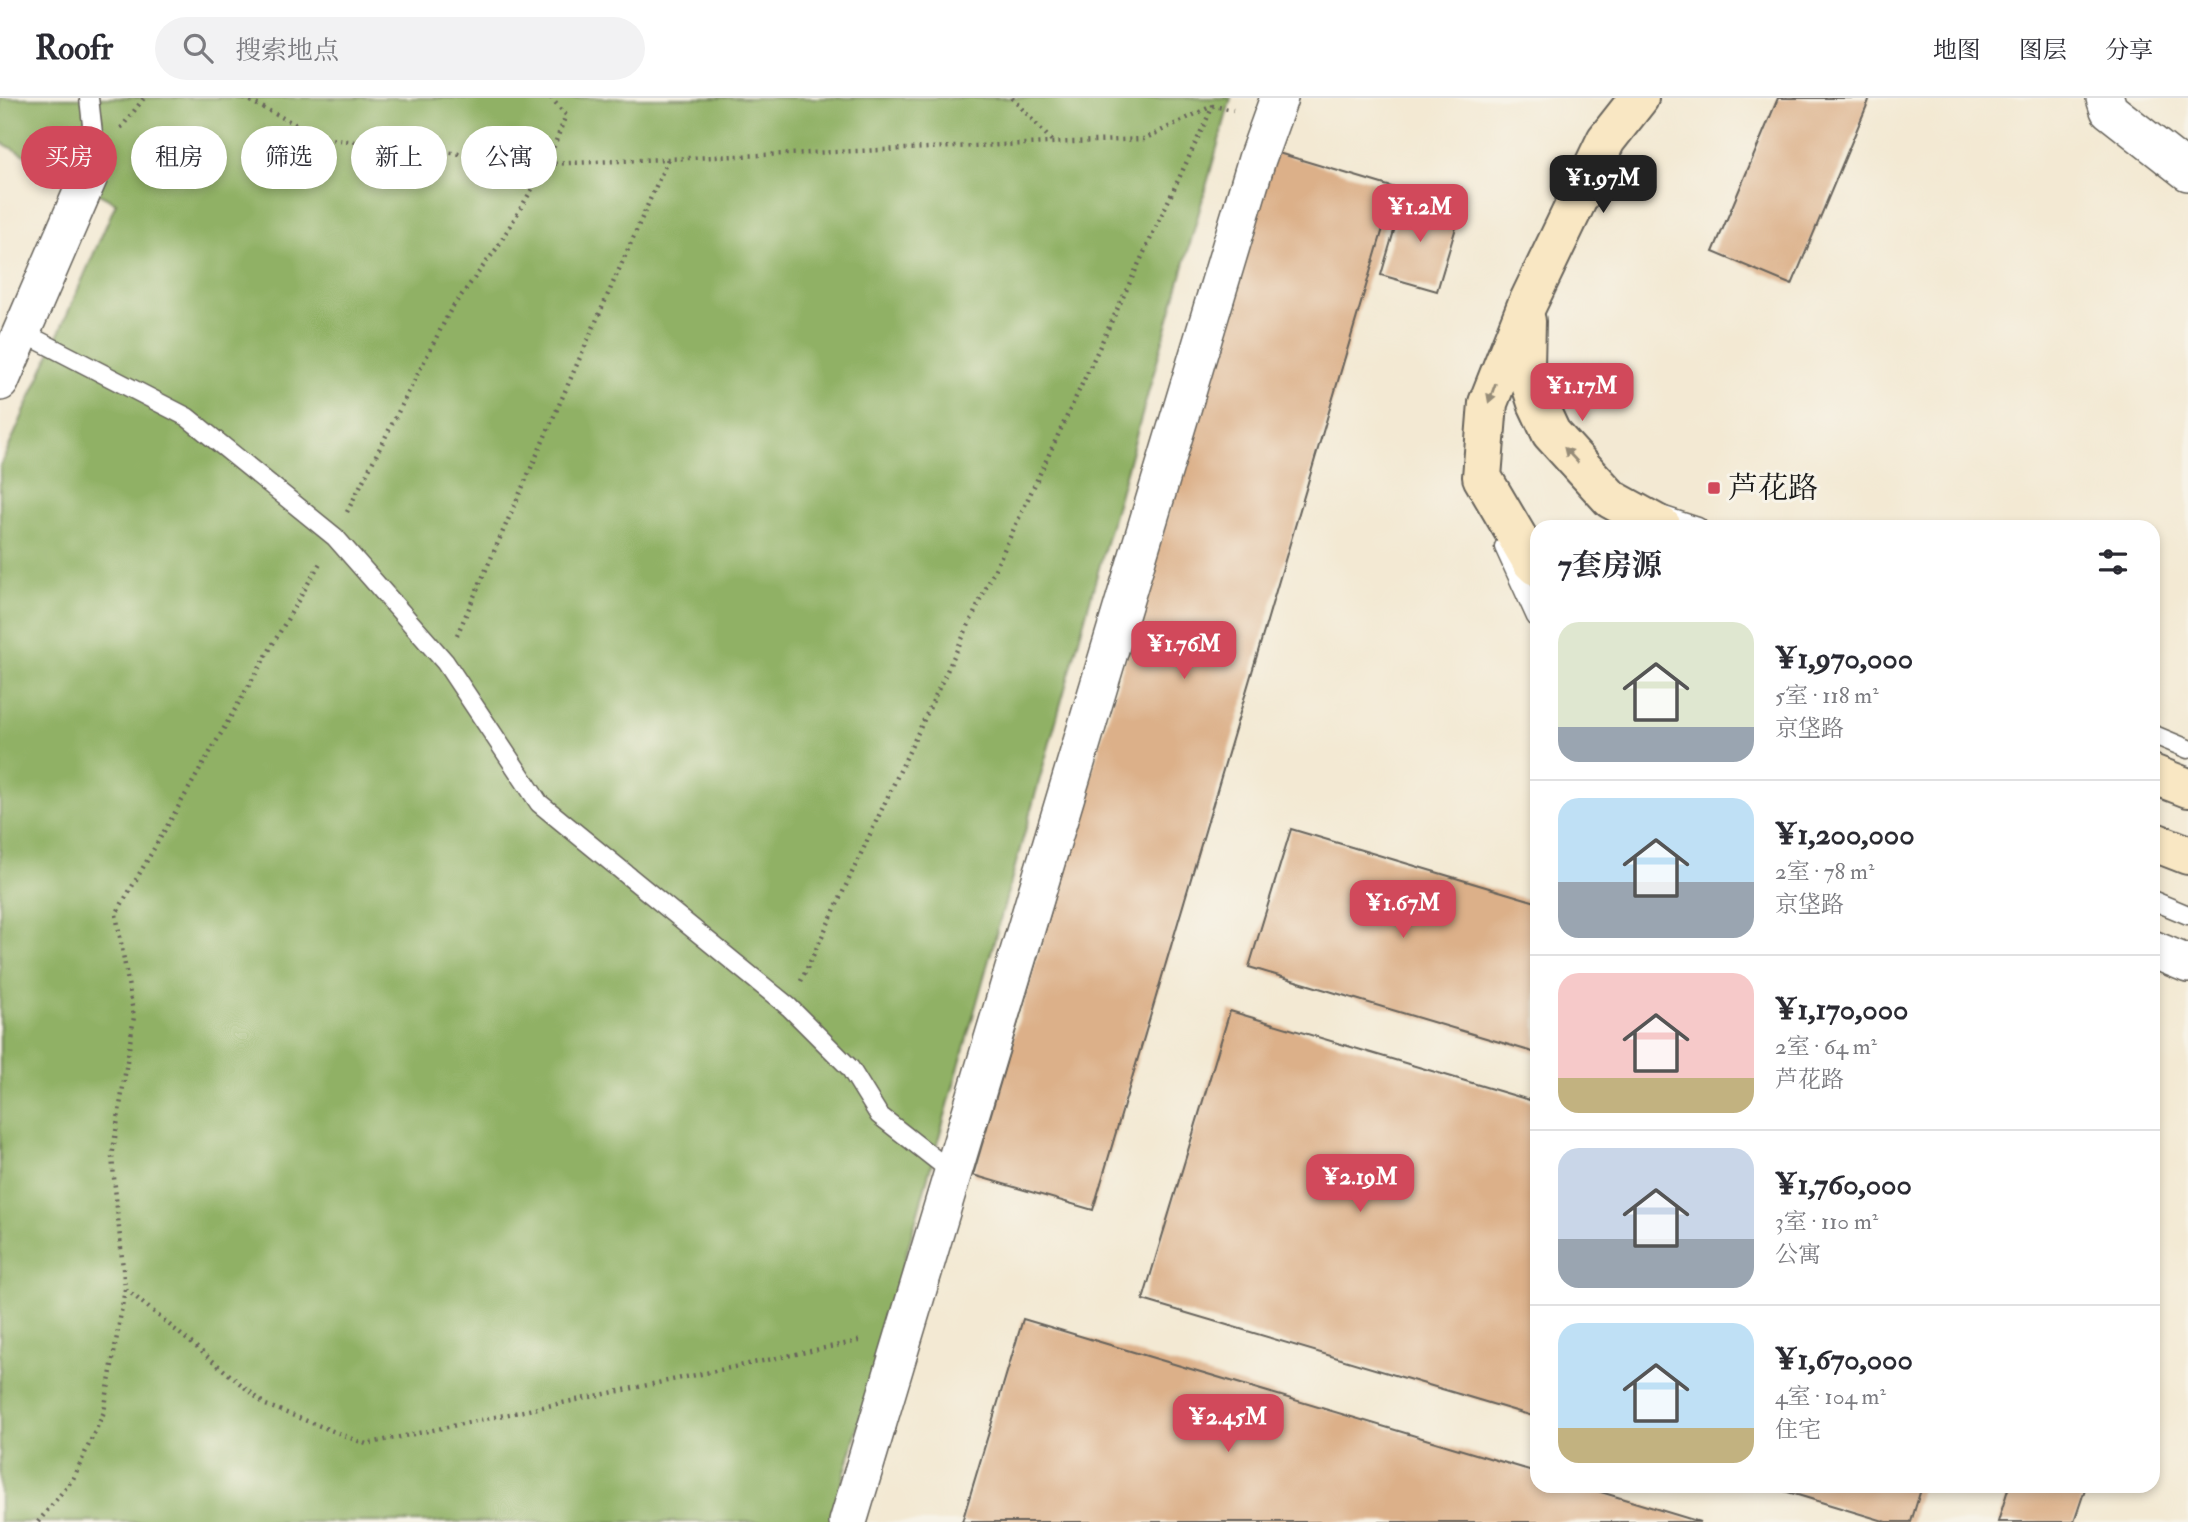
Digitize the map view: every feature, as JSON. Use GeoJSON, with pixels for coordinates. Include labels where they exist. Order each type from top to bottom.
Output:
{"type":"FeatureCollection","features":[{"type":"Feature","properties":{"kind":"main road"},"geometry":{"type":"LineString","coordinates":[[1530,559],[1482,477],[1488,403],[1526,307],[1606,141],[1639,98]]}},
{"type":"Feature","properties":{"kind":"main road"},"geometry":{"type":"LineString","coordinates":[[1526,307],[1525,366],[1537,403],[1551,433],[1611,499],[1649,520]]}},
{"type":"Feature","properties":{"kind":"main road"},"geometry":{"type":"LineString","coordinates":[[2160,777],[2188,788]]}},
{"type":"Feature","properties":{"kind":"main road"},"geometry":{"type":"LineString","coordinates":[[2160,844],[2188,855]]}},
{"type":"Feature","properties":{"kind":"street"},"geometry":{"type":"LineString","coordinates":[[2105,98],[2109,110],[2188,172]]}},
{"type":"Feature","properties":{"kind":"street"},"geometry":{"type":"LineString","coordinates":[[849,1522],[1257,159],[1276,108]]}},
{"type":"Feature","properties":{"kind":"street"},"geometry":{"type":"LineString","coordinates":[[0,382],[84,189]]}},
{"type":"Feature","properties":{"kind":"street"},"geometry":{"type":"LineString","coordinates":[[2160,952],[2188,964]]}},
{"type":"Feature","properties":{"kind":"lane"},"geometry":{"type":"LineString","coordinates":[[89,98],[92,126]]}},
{"type":"Feature","properties":{"kind":"lane"},"geometry":{"type":"LineString","coordinates":[[22,332],[187,416],[335,537],[445,662],[539,803],[789,1007],[850,1068],[879,1115],[953,1173]]}},
{"type":"Feature","properties":{"kind":"lane"},"geometry":{"type":"LineString","coordinates":[[1482,477],[1507,554],[1530,604]]}},
{"type":"Feature","properties":{"kind":"lane"},"geometry":{"type":"LineString","coordinates":[[1611,499],[1676,520]]}},
{"type":"Feature","properties":{"kind":"lane"},"geometry":{"type":"LineString","coordinates":[[2160,737],[2188,749]]}},
{"type":"Feature","properties":{"kind":"lane"},"geometry":{"type":"LineString","coordinates":[[2160,903],[2188,915]]}},
{"type":"Feature","properties":{"kind":"path"},"geometry":{"type":"LineString","coordinates":[[244,98],[322,138],[461,154]]}},
{"type":"Feature","properties":{"kind":"path"},"geometry":{"type":"LineString","coordinates":[[551,98],[566,115],[557,138]]}},
{"type":"Feature","properties":{"kind":"path"},"geometry":{"type":"LineString","coordinates":[[1012,98],[1053,142]]}},
{"type":"Feature","properties":{"kind":"path"},"geometry":{"type":"LineString","coordinates":[[557,164],[1144,139],[1213,106],[1276,108]]}},
{"type":"Feature","properties":{"kind":"path"},"geometry":{"type":"LineString","coordinates":[[789,1007],[1213,106]]}},
{"type":"Feature","properties":{"kind":"path"},"geometry":{"type":"LineString","coordinates":[[445,662],[668,159]]}},
{"type":"Feature","properties":{"kind":"path"},"geometry":{"type":"LineString","coordinates":[[38,1522],[73,1479],[104,1412],[125,1289],[111,1157],[134,1017],[116,914],[335,537],[451,309],[497,248],[532,189]]}},
{"type":"Feature","properties":{"kind":"path"},"geometry":{"type":"LineString","coordinates":[[125,1289],[266,1405],[366,1444],[905,1331]]}},
{"type":"Feature","properties":{"kind":"green space"},"geometry":{"type":"Polygon","coordinates":[[[0,98],[1231,98],[831,1522],[0,1522],[0,467],[116,203],[89,189],[117,189],[117,126],[21,126],[21,153],[0,142],[0,98]]]}},
{"type":"Feature","properties":{"kind":"building"},"geometry":{"type":"Polygon","coordinates":[[[1778,98],[1870,98],[1792,285],[1713,252],[1778,98]]]}},
{"type":"Feature","properties":{"kind":"building"},"geometry":{"type":"Polygon","coordinates":[[[1275,152],[1395,188],[1093,1210],[973,1175],[1275,152]]]}},
{"type":"Feature","properties":{"kind":"building"},"geometry":{"type":"Polygon","coordinates":[[[1404,197],[1460,214],[1437,291],[1381,275],[1404,197]]]}},
{"type":"Feature","properties":{"kind":"building"},"geometry":{"type":"Polygon","coordinates":[[[1291,829],[1530,900],[1530,1051],[1249,967],[1291,829]]]}},
{"type":"Feature","properties":{"kind":"building"},"geometry":{"type":"Polygon","coordinates":[[[1230,1011],[1530,1100],[1530,1415],[1143,1300],[1230,1011]]]}},
{"type":"Feature","properties":{"kind":"building"},"geometry":{"type":"Polygon","coordinates":[[[1023,1319],[1530,1470],[1530,1493],[1604,1493],[1700,1522],[962,1522],[1023,1319]]]}},
{"type":"Feature","properties":{"kind":"building"},"geometry":{"type":"Polygon","coordinates":[[[1791,1493],[1920,1493],[1911,1522],[1887,1522],[1791,1493]]]}},
{"type":"Feature","properties":{"kind":"building"},"geometry":{"type":"Polygon","coordinates":[[[2007,1493],[2084,1493],[2074,1522],[1998,1522],[2007,1493]]]}},
{"type":"Feature","properties":{"kind":"place","name":"芦花路"},"geometry":{"type":"Point","coordinates":[1714,488]}}]}
